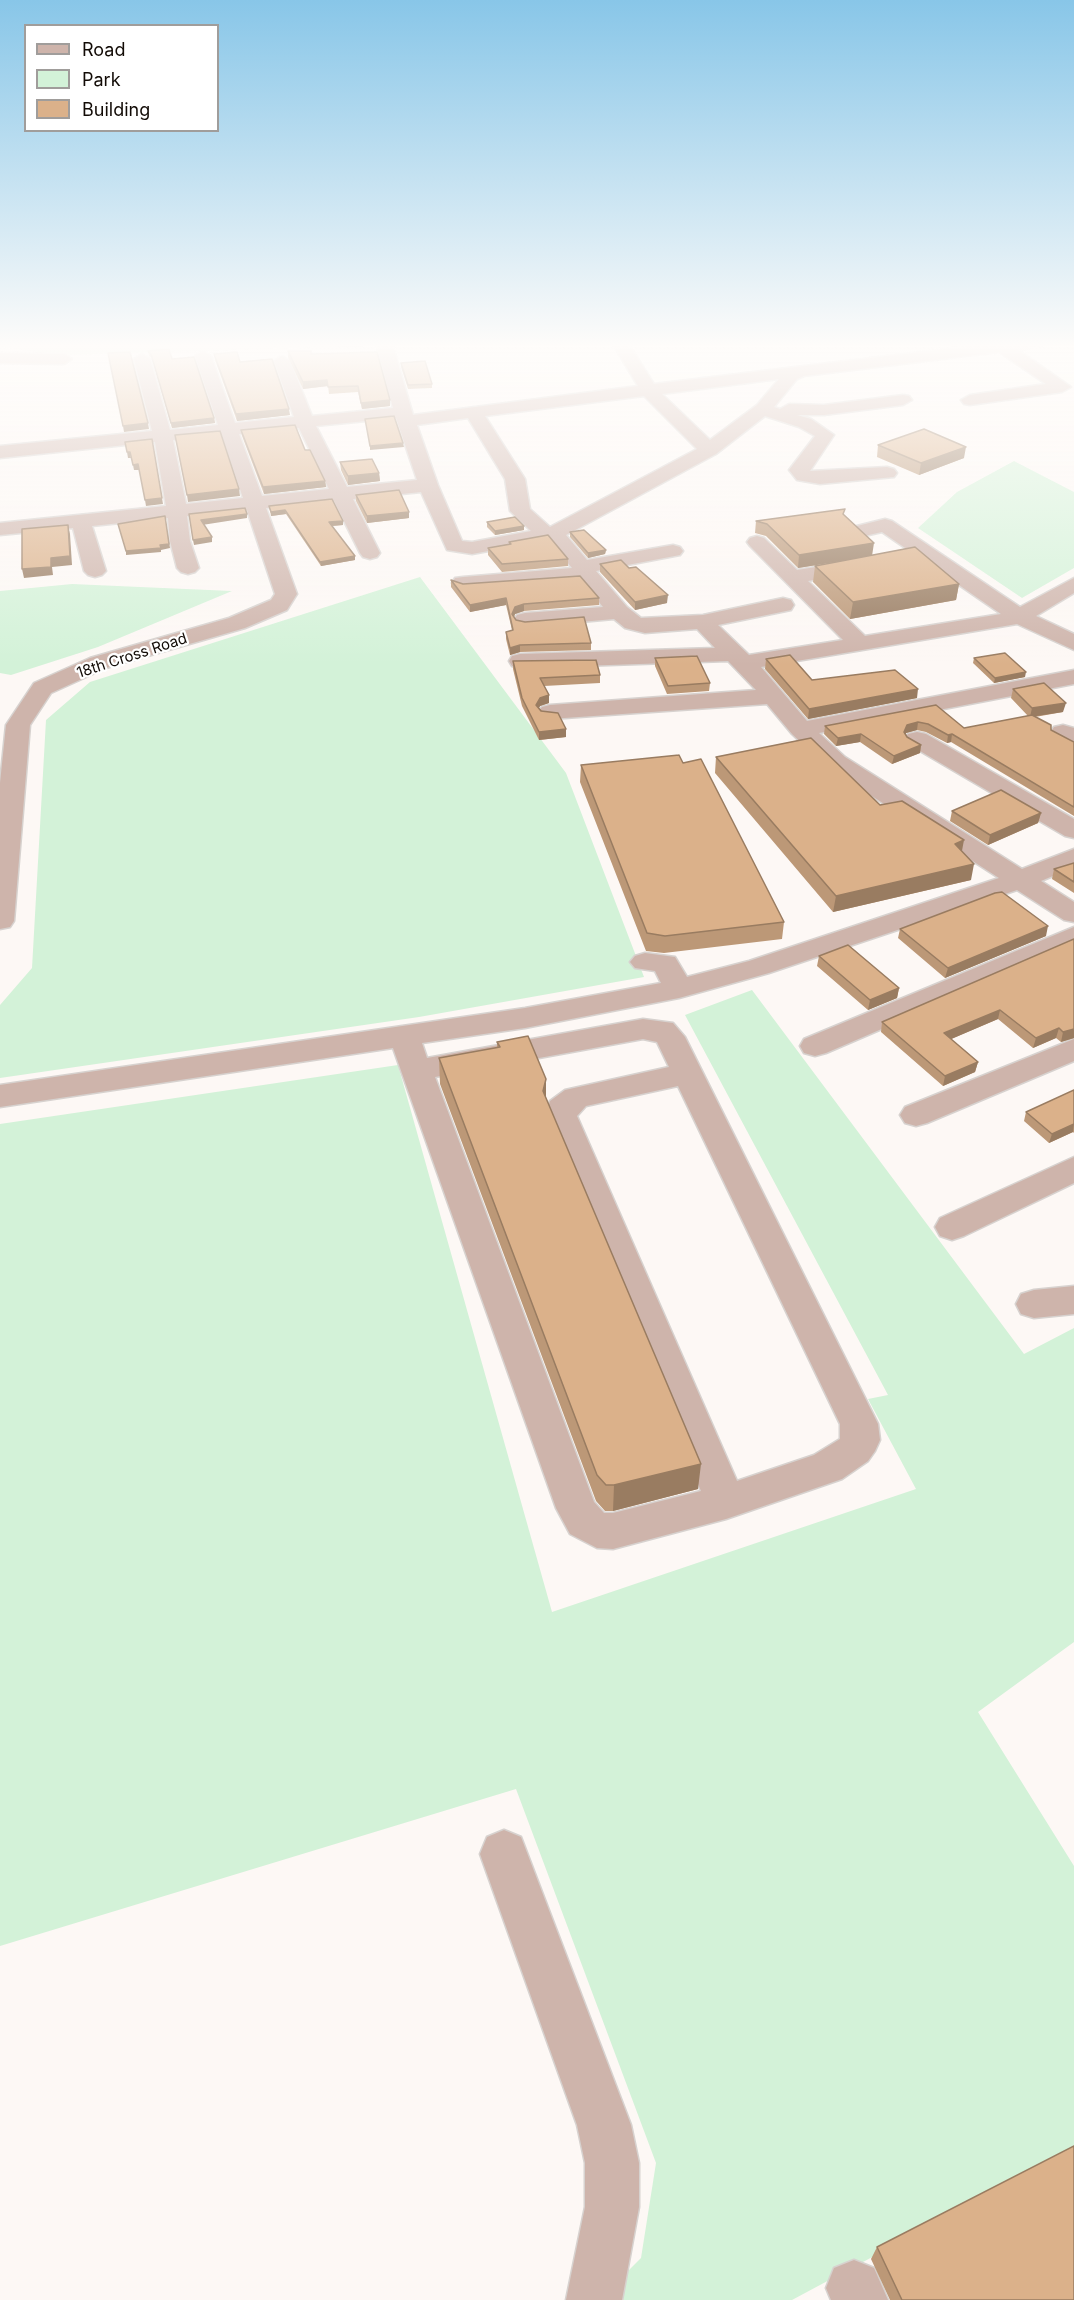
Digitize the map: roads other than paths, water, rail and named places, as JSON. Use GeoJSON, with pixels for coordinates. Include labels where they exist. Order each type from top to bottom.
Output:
{"type":"FeatureCollection","features":[{"type":"Feature","properties":{"kind":"street"},"geometry":{"type":"LineString","coordinates":[[0,452],[19,450]]}},
{"type":"Feature","properties":{"kind":"street"},"geometry":{"type":"LineString","coordinates":[[165,450],[177,511],[178,534],[188,568]]}},
{"type":"Feature","properties":{"kind":"street"},"geometry":{"type":"LineString","coordinates":[[237,450],[252,503]]}},
{"type":"Feature","properties":{"kind":"street"},"geometry":{"type":"LineString","coordinates":[[319,450],[370,553]]}},
{"type":"Feature","properties":{"kind":"street"},"geometry":{"type":"LineString","coordinates":[[416,450],[428,485],[454,546],[472,548],[550,534],[708,450]]}},
{"type":"Feature","properties":{"kind":"street"},"geometry":{"type":"LineString","coordinates":[[496,450],[514,479],[520,511],[550,534],[619,612],[633,623],[645,626],[703,622],[783,605]]}},
{"type":"Feature","properties":{"kind":"street"},"geometry":{"type":"LineString","coordinates":[[814,450],[799,470],[804,476],[820,478],[886,473]]}},
{"type":"Feature","properties":{"kind":"street"},"geometry":{"type":"LineString","coordinates":[[0,529],[428,485]]}},
{"type":"Feature","properties":{"kind":"street","name":"18th Cross Road"},"geometry":{"type":"LineString","coordinates":[[0,921],[18,725],[42,688],[98,663],[237,622],[279,605],[286,594],[252,503]]}},
{"type":"Feature","properties":{"kind":"street"},"geometry":{"type":"LineString","coordinates":[[81,521],[95,571]]}},
{"type":"Feature","properties":{"kind":"street"},"geometry":{"type":"LineString","coordinates":[[793,577],[878,554],[857,528],[885,525],[944,574],[983,601],[1074,643]]}},
{"type":"Feature","properties":{"kind":"street"},"geometry":{"type":"LineString","coordinates":[[757,542],[860,644]]}},
{"type":"Feature","properties":{"kind":"street"},"geometry":{"type":"LineString","coordinates":[[463,583],[584,570],[673,551]]}},
{"type":"Feature","properties":{"kind":"street"},"geometry":{"type":"LineString","coordinates":[[913,562],[944,574]]}},
{"type":"Feature","properties":{"kind":"street"},"geometry":{"type":"LineString","coordinates":[[520,661],[739,659],[860,644],[1020,617],[1074,584]]}},
{"type":"Feature","properties":{"kind":"street"},"geometry":{"type":"LineString","coordinates":[[843,627],[974,608],[983,601]]}},
{"type":"Feature","properties":{"kind":"street"},"geometry":{"type":"LineString","coordinates":[[525,620],[619,612]]}},
{"type":"Feature","properties":{"kind":"street"},"geometry":{"type":"LineString","coordinates":[[940,613],[958,627]]}},
{"type":"Feature","properties":{"kind":"street"},"geometry":{"type":"LineString","coordinates":[[703,622],[831,762],[1074,914]]}},
{"type":"Feature","properties":{"kind":"street"},"geometry":{"type":"LineString","coordinates":[[801,729],[1074,677]]}},
{"type":"Feature","properties":{"kind":"street"},"geometry":{"type":"LineString","coordinates":[[550,712],[773,696]]}},
{"type":"Feature","properties":{"kind":"street"},"geometry":{"type":"LineString","coordinates":[[917,739],[1074,830]]}},
{"type":"Feature","properties":{"kind":"street"},"geometry":{"type":"LineString","coordinates":[[0,1096],[525,1018],[679,989],[756,961],[1020,880],[1074,857]]}},
{"type":"Feature","properties":{"kind":"street"},"geometry":{"type":"LineString","coordinates":[[815,1046],[1074,936]]}},
{"type":"Feature","properties":{"kind":"street"},"geometry":{"type":"LineString","coordinates":[[645,962],[665,963],[679,989]]}},
{"type":"Feature","properties":{"kind":"street"},"geometry":{"type":"LineString","coordinates":[[414,1035],[576,1508],[584,1522],[597,1530],[613,1531],[726,1502],[828,1467],[845,1458],[861,1440],[859,1424],[670,1037],[654,1029],[427,1068]]}},
{"type":"Feature","properties":{"kind":"street"},"geometry":{"type":"LineString","coordinates":[[916,1115],[1074,1049]]}},
{"type":"Feature","properties":{"kind":"street"},"geometry":{"type":"LineString","coordinates":[[688,1074],[576,1098],[561,1109],[561,1116],[726,1502]]}},
{"type":"Feature","properties":{"kind":"street"},"geometry":{"type":"LineString","coordinates":[[952,1227],[1074,1169]]}},
{"type":"Feature","properties":{"kind":"street"},"geometry":{"type":"LineString","coordinates":[[1034,1304],[1074,1300]]}},
{"type":"Feature","properties":{"kind":"street"},"geometry":{"type":"LineString","coordinates":[[504,1854],[604,2125],[612,2163],[612,2207],[594,2300]]}}]}
